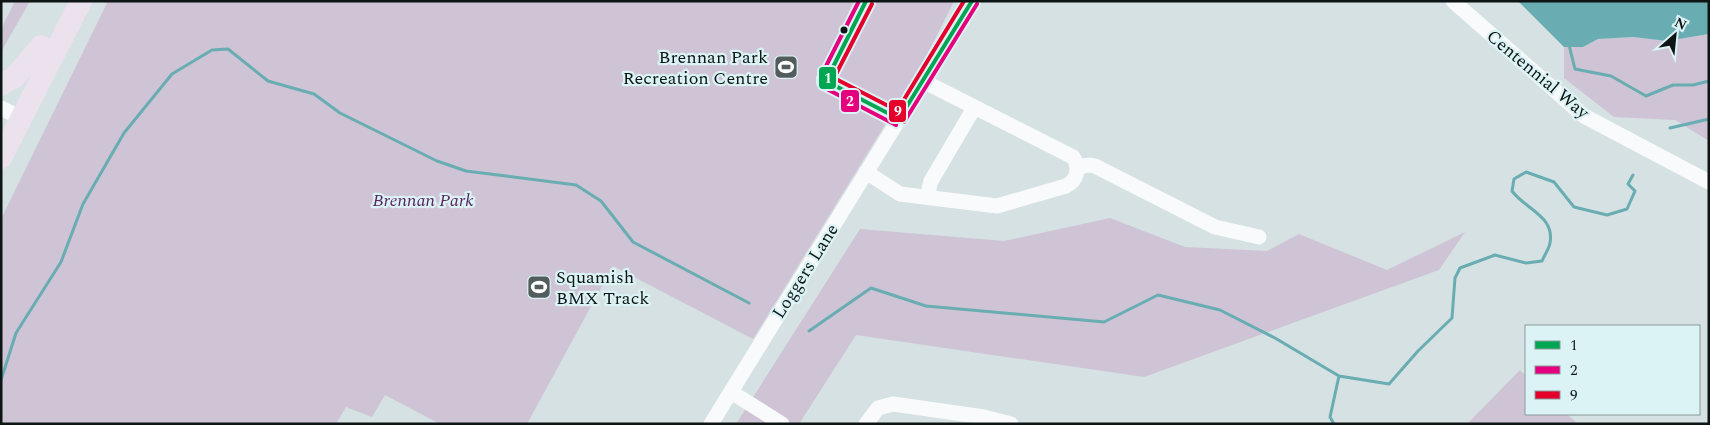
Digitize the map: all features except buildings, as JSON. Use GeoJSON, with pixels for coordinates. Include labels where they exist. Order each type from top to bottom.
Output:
{"type":"FeatureCollection","features":[{"type":"Feature","properties":{"kind":"highway"},"geometry":{"type":"LineString","coordinates":[[1,158],[7,120],[63,1]]}},
{"type":"Feature","properties":{"kind":"highway"},"geometry":{"type":"LineString","coordinates":[[7,120],[80,1]]}},
{"type":"Feature","properties":{"kind":"highway"},"geometry":{"type":"LineString","coordinates":[[1,85],[15,77],[41,46]]}},
{"type":"Feature","properties":{"kind":"street","name":"Loggers Lane"},"geometry":{"type":"LineString","coordinates":[[711,424],[972,1]]}},
{"type":"Feature","properties":{"kind":"street","name":"Centennial Way"},"geometry":{"type":"LineString","coordinates":[[1453,1],[1584,116],[1709,182]]}},
{"type":"Feature","properties":{"kind":"street"},"geometry":{"type":"LineString","coordinates":[[866,172],[900,194],[1002,206],[1071,184],[1075,179],[1077,163],[1072,157],[923,80]]}},
{"type":"Feature","properties":{"kind":"street"},"geometry":{"type":"LineString","coordinates":[[930,198],[929,188],[931,181],[974,108]]}},
{"type":"Feature","properties":{"kind":"street"},"geometry":{"type":"LineString","coordinates":[[1077,167],[1095,166],[1215,227],[1258,237]]}},
{"type":"Feature","properties":{"kind":"street"},"geometry":{"type":"LineString","coordinates":[[730,392],[782,424]]}},
{"type":"Feature","properties":{"kind":"street"},"geometry":{"type":"LineString","coordinates":[[866,424],[878,408],[892,404],[984,417],[1011,424]]}},
{"type":"Feature","properties":{"kind":"green space"},"geometry":{"type":"Polygon","coordinates":[[[15,1],[30,1],[1,52],[1,29],[15,1]]]}},
{"type":"Feature","properties":{"kind":"green space","name":"Brennan Park"},"geometry":{"type":"Polygon","coordinates":[[[108,1],[954,1],[923,63],[753,339],[613,266],[527,424],[440,424],[385,395],[372,417],[346,407],[336,424],[1,424],[1,219],[108,1]]]}},
{"type":"Feature","properties":{"kind":"green space"},"geometry":{"type":"Polygon","coordinates":[[[1709,34],[1709,141],[1675,120],[1614,117],[1564,78],[1564,47],[1583,47],[1598,39],[1633,37],[1667,41],[1709,34]]]}},
{"type":"Feature","properties":{"kind":"green space"},"geometry":{"type":"Polygon","coordinates":[[[1110,218],[1185,247],[1267,251],[1299,234],[1387,270],[1465,232],[1439,270],[1144,377],[856,335],[799,424],[736,424],[860,229],[1004,241],[1110,218]]]}},
{"type":"Feature","properties":{"kind":"green space"},"geometry":{"type":"Polygon","coordinates":[[[1520,370],[1525,375],[1525,415],[1568,415],[1578,424],[1467,424],[1520,370]]]}},
{"type":"Feature","properties":{"kind":"water"},"geometry":{"type":"Polygon","coordinates":[[[1518,1],[1709,1],[1709,34],[1667,41],[1633,37],[1598,39],[1583,47],[1564,47],[1518,1]]]}},
{"type":"Feature","properties":{"kind":"waterway"},"geometry":{"type":"LineString","coordinates":[[1569,45],[1575,69],[1611,76],[1646,96],[1673,85],[1693,85],[1709,81]]}},
{"type":"Feature","properties":{"kind":"waterway"},"geometry":{"type":"LineString","coordinates":[[1,380],[16,333],[61,262],[83,204],[124,133],[172,74],[212,50],[228,49],[268,81],[314,94],[340,113],[437,161],[466,171],[576,185],[601,201],[633,242],[749,303]]}},
{"type":"Feature","properties":{"kind":"waterway"},"geometry":{"type":"LineString","coordinates":[[1670,128],[1709,119]]}},
{"type":"Feature","properties":{"kind":"waterway"},"geometry":{"type":"LineString","coordinates":[[809,331],[871,288],[926,306],[1104,322],[1158,295],[1220,310],[1275,338],[1339,376],[1389,384],[1418,351],[1452,318],[1455,278],[1460,268],[1495,255],[1526,263],[1542,261],[1550,243],[1548,226],[1544,219],[1512,191],[1514,179],[1526,172],[1554,182],[1574,207],[1607,215],[1627,209],[1635,191],[1628,184],[1633,175]]}},
{"type":"Feature","properties":{"kind":"waterway"},"geometry":{"type":"LineString","coordinates":[[1334,424],[1330,417],[1339,376]]}},
{"type":"Feature","properties":{"kind":"transit line","name":"2"},"geometry":{"type":"LineString","coordinates":[[859,1],[820,78],[820,83],[823,87],[896,125]]}},
{"type":"Feature","properties":{"kind":"transit line","name":"1"},"geometry":{"type":"LineString","coordinates":[[866,1],[826,81],[899,119]]}},
{"type":"Feature","properties":{"kind":"transit line","name":"9"},"geometry":{"type":"LineString","coordinates":[[894,116],[964,1]]}},
{"type":"Feature","properties":{"kind":"transit line","name":"1"},"geometry":{"type":"LineString","coordinates":[[899,119],[972,1]]}},
{"type":"Feature","properties":{"kind":"transit line","name":"9"},"geometry":{"type":"LineString","coordinates":[[872,4],[834,78],[902,113]]}},
{"type":"Feature","properties":{"kind":"transit line","name":"2"},"geometry":{"type":"LineString","coordinates":[[904,122],[977,4]]}},
{"type":"Feature","properties":{"kind":"place","name":"Brennan Park Recreation Centre"},"geometry":{"type":"Point","coordinates":[786,67]}},
{"type":"Feature","properties":{"kind":"place","name":"Squamish BMX Track"},"geometry":{"type":"Point","coordinates":[539,287]}}]}
